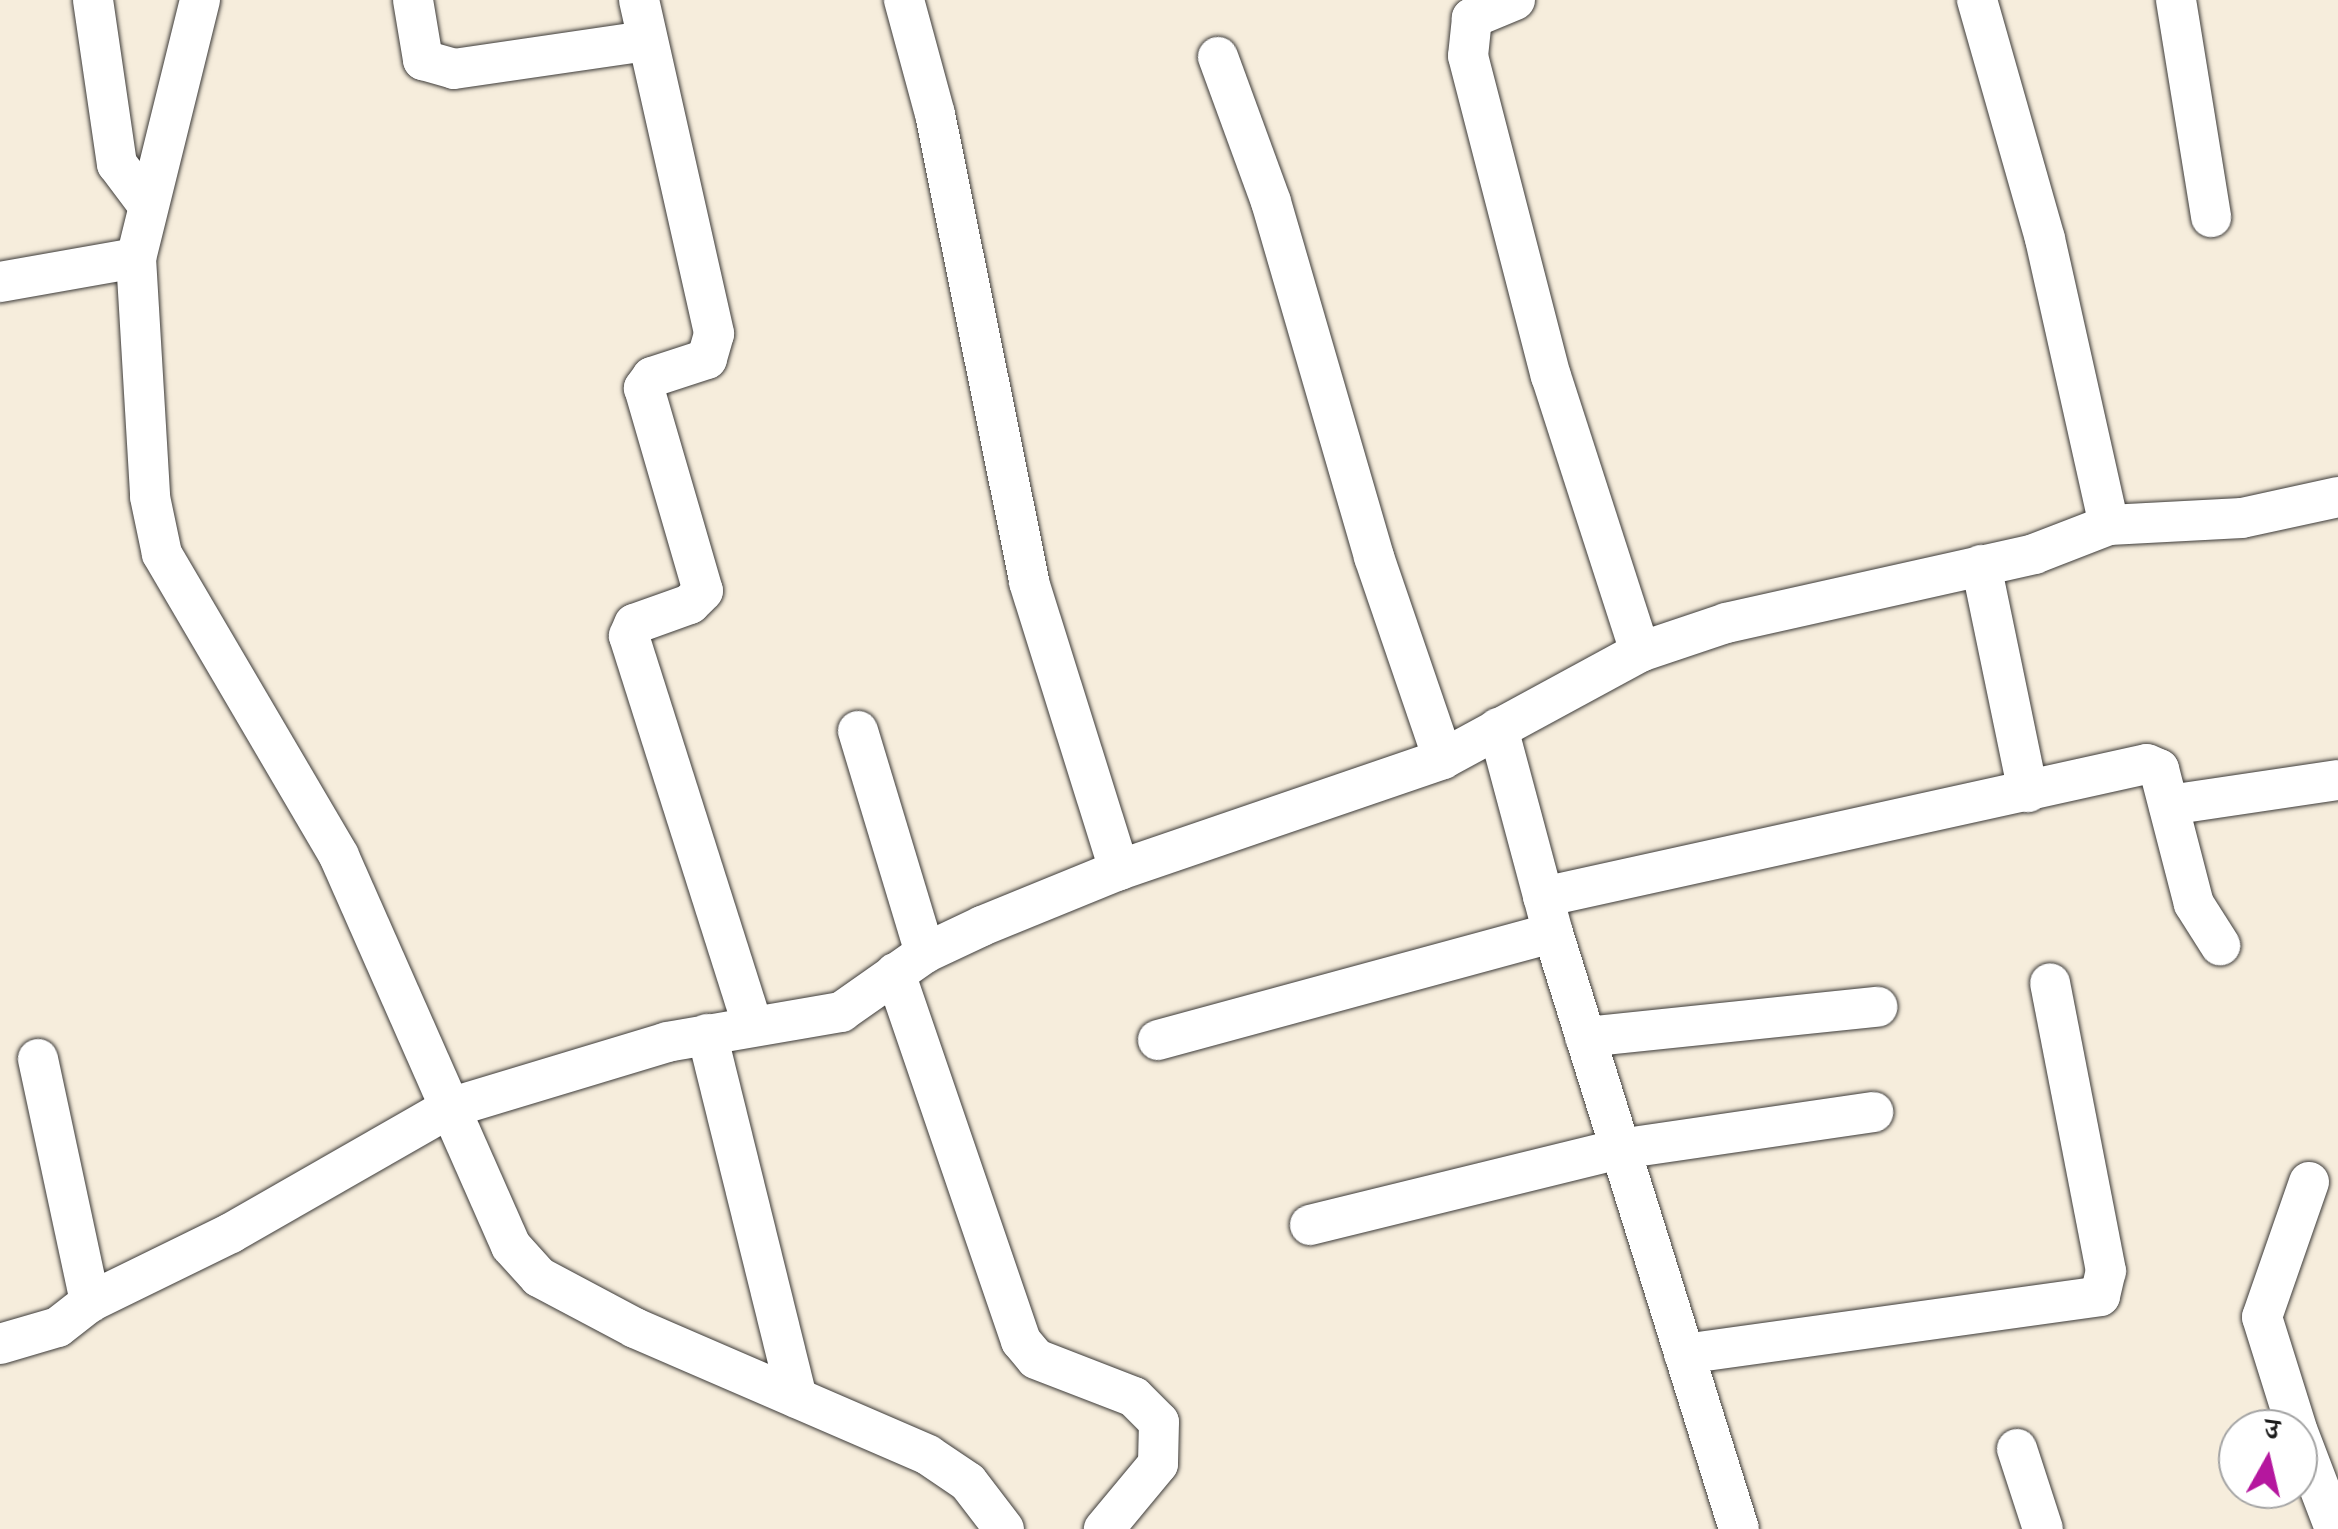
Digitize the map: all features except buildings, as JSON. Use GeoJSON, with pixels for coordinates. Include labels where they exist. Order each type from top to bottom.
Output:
{"type":"FeatureCollection","features":[{"type":"Feature","properties":{"kind":"street"},"geometry":{"type":"LineString","coordinates":[[93,0],[117,164],[148,204]]}},
{"type":"Feature","properties":{"kind":"street"},"geometry":{"type":"LineString","coordinates":[[200,0],[136,258],[150,497],[162,554],[339,856],[511,1246],[539,1276],[634,1328],[953,1470],[1004,1529]]}},
{"type":"Feature","properties":{"kind":"street"},"geometry":{"type":"LineString","coordinates":[[413,0],[423,60],[454,69],[645,40]]}},
{"type":"Feature","properties":{"kind":"street"},"geometry":{"type":"LineString","coordinates":[[639,0],[714,334],[706,359],[652,377],[644,388],[702,591],[690,604],[634,624],[629,636],[752,1024]]}},
{"type":"Feature","properties":{"kind":"street"},"geometry":{"type":"LineString","coordinates":[[904,0],[935,114],[1029,582],[1119,870]]}},
{"type":"Feature","properties":{"kind":"street"},"geometry":{"type":"LineString","coordinates":[[1515,0],[1472,18],[1468,56],[1551,376],[1640,652]]}},
{"type":"Feature","properties":{"kind":"street"},"geometry":{"type":"LineString","coordinates":[[1977,0],[2045,239],[2109,526]]}},
{"type":"Feature","properties":{"kind":"street"},"geometry":{"type":"LineString","coordinates":[[2176,0],[2212,217]]}},
{"type":"Feature","properties":{"kind":"street"},"geometry":{"type":"LineString","coordinates":[[1218,57],[1271,202],[1374,557],[1442,759]]}},
{"type":"Feature","properties":{"kind":"street"},"geometry":{"type":"LineString","coordinates":[[0,282],[136,258]]}},
{"type":"Feature","properties":{"kind":"street"},"geometry":{"type":"LineString","coordinates":[[0,1344],[48,1332],[90,1302],[232,1233],[449,1108],[533,1078],[707,1034],[841,1012],[910,963],[1119,870],[1442,759],[1640,652],[1726,624],[2034,554],[2109,526],[2242,518],[2338,496]]}},
{"type":"Feature","properties":{"kind":"street"},"geometry":{"type":"LineString","coordinates":[[1981,565],[2028,792]]}},
{"type":"Feature","properties":{"kind":"street"},"geometry":{"type":"LineString","coordinates":[[1498,728],[1548,915],[1739,1529]]}},
{"type":"Feature","properties":{"kind":"street"},"geometry":{"type":"LineString","coordinates":[[858,731],[910,963],[1021,1341],[1036,1359],[1134,1396],[1158,1422],[1158,1464],[1104,1529]]}},
{"type":"Feature","properties":{"kind":"street"},"geometry":{"type":"LineString","coordinates":[[1158,1040],[1548,915],[2147,764],[2159,769],[2194,904],[2220,945]]}},
{"type":"Feature","properties":{"kind":"street"},"geometry":{"type":"LineString","coordinates":[[2169,805],[2338,780]]}},
{"type":"Feature","properties":{"kind":"street"},"geometry":{"type":"LineString","coordinates":[[1684,1354],[2100,1296],[2106,1271],[2050,982]]}},
{"type":"Feature","properties":{"kind":"street"},"geometry":{"type":"LineString","coordinates":[[1585,1036],[1877,1007]]}},
{"type":"Feature","properties":{"kind":"street"},"geometry":{"type":"LineString","coordinates":[[707,1034],[797,1398]]}},
{"type":"Feature","properties":{"kind":"street"},"geometry":{"type":"LineString","coordinates":[[38,1058],[90,1302]]}},
{"type":"Feature","properties":{"kind":"street"},"geometry":{"type":"LineString","coordinates":[[1310,1225],[1620,1149],[1873,1112]]}},
{"type":"Feature","properties":{"kind":"street"},"geometry":{"type":"LineString","coordinates":[[2290,1409],[2262,1317],[2309,1182]]}},
{"type":"Feature","properties":{"kind":"street"},"geometry":{"type":"LineString","coordinates":[[2016,1449],[2043,1529]]}},
{"type":"Feature","properties":{"kind":"street"},"geometry":{"type":"LineString","coordinates":[[2318,1487],[2334,1529]]}}]}
